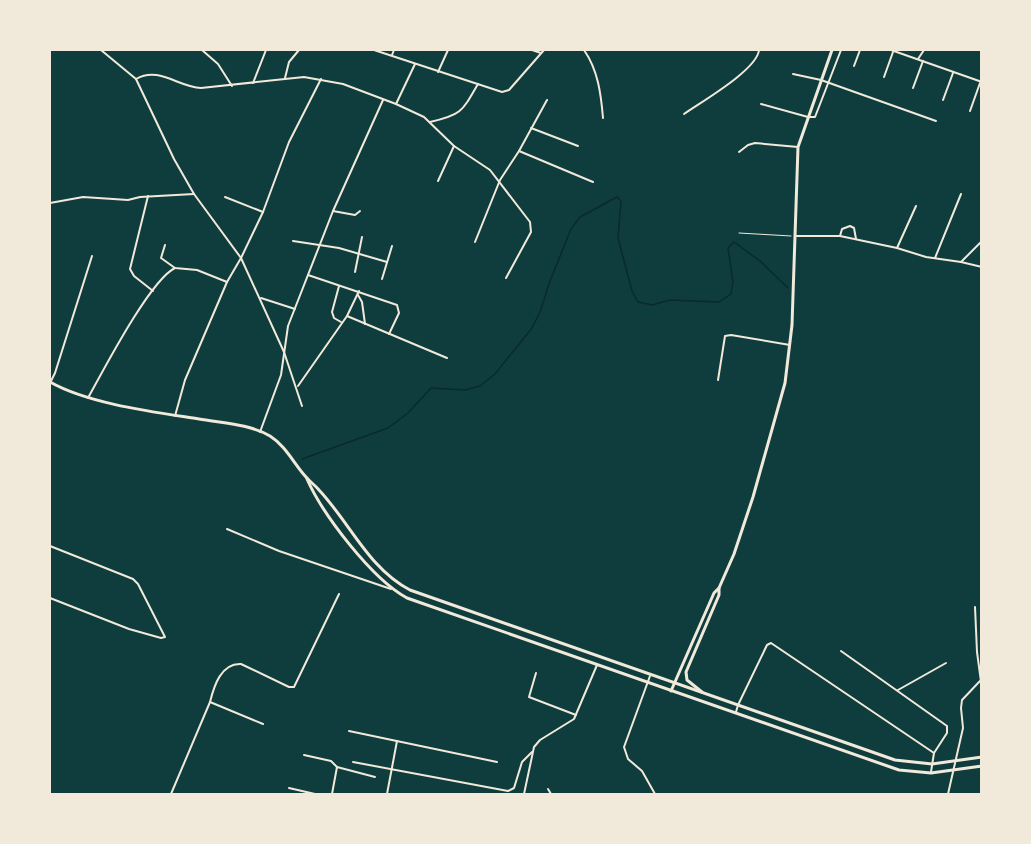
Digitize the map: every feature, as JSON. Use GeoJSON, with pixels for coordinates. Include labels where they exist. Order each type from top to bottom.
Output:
{"type":"FeatureCollection","features":[{"type":"Feature","properties":{"kind":"main road"},"geometry":{"type":"LineString","coordinates":[[671,691],[714,593],[719,588],[734,554],[779,405],[790,345],[798,147],[832,50]]}},
{"type":"Feature","properties":{"kind":"main road"},"geometry":{"type":"LineString","coordinates":[[50,382],[88,398],[175,416],[233,424],[260,432],[279,443],[306,477],[320,490],[377,564],[403,586],[457,608],[885,757],[932,765],[981,757]]}},
{"type":"Feature","properties":{"kind":"main road"},"geometry":{"type":"LineString","coordinates":[[306,477],[314,494],[367,566],[391,589],[407,598],[899,770],[931,773],[981,766]]}},
{"type":"Feature","properties":{"kind":"main road"},"geometry":{"type":"LineString","coordinates":[[686,676],[719,595],[719,588]]}},
{"type":"Feature","properties":{"kind":"main road"},"geometry":{"type":"LineString","coordinates":[[678,672],[686,676],[687,680],[703,692]]}},
{"type":"Feature","properties":{"kind":"street"},"geometry":{"type":"LineString","coordinates":[[101,50],[135,78],[174,159],[194,194],[241,258],[261,297],[284,352],[302,406]]}},
{"type":"Feature","properties":{"kind":"street"},"geometry":{"type":"LineString","coordinates":[[202,50],[218,64],[232,86]]}},
{"type":"Feature","properties":{"kind":"street"},"geometry":{"type":"LineString","coordinates":[[253,83],[266,50]]}},
{"type":"Feature","properties":{"kind":"street"},"geometry":{"type":"LineString","coordinates":[[285,78],[289,62],[299,50]]}},
{"type":"Feature","properties":{"kind":"street"},"geometry":{"type":"LineString","coordinates":[[374,50],[505,92],[544,50]]}},
{"type":"Feature","properties":{"kind":"street"},"geometry":{"type":"LineString","coordinates":[[392,56],[394,50]]}},
{"type":"Feature","properties":{"kind":"street"},"geometry":{"type":"LineString","coordinates":[[438,72],[448,50]]}},
{"type":"Feature","properties":{"kind":"street"},"geometry":{"type":"LineString","coordinates":[[532,50],[541,53]]}},
{"type":"Feature","properties":{"kind":"street"},"geometry":{"type":"LineString","coordinates":[[584,50],[592,62],[600,90],[603,118]]}},
{"type":"Feature","properties":{"kind":"street"},"geometry":{"type":"LineString","coordinates":[[684,114],[728,84],[754,60],[759,50]]}},
{"type":"Feature","properties":{"kind":"street"},"geometry":{"type":"LineString","coordinates":[[761,104],[815,117],[841,50]]}},
{"type":"Feature","properties":{"kind":"street"},"geometry":{"type":"LineString","coordinates":[[854,66],[860,50]]}},
{"type":"Feature","properties":{"kind":"street"},"geometry":{"type":"LineString","coordinates":[[884,77],[892,50],[981,82],[970,111]]}},
{"type":"Feature","properties":{"kind":"street"},"geometry":{"type":"LineString","coordinates":[[918,59],[924,50]]}},
{"type":"Feature","properties":{"kind":"street"},"geometry":{"type":"LineString","coordinates":[[913,88],[923,61]]}},
{"type":"Feature","properties":{"kind":"street"},"geometry":{"type":"LineString","coordinates":[[396,104],[415,64]]}},
{"type":"Feature","properties":{"kind":"street"},"geometry":{"type":"LineString","coordinates":[[943,100],[953,73]]}},
{"type":"Feature","properties":{"kind":"street"},"geometry":{"type":"LineString","coordinates":[[135,78],[153,74],[194,88],[232,86],[285,78],[321,79],[343,84],[414,112],[430,122],[454,146],[490,170],[500,180],[532,226],[506,278]]}},
{"type":"Feature","properties":{"kind":"street"},"geometry":{"type":"LineString","coordinates":[[793,74],[821,80],[936,121]]}},
{"type":"Feature","properties":{"kind":"street"},"geometry":{"type":"LineString","coordinates":[[175,416],[185,380],[227,282],[263,212],[287,145],[321,79]]}},
{"type":"Feature","properties":{"kind":"street"},"geometry":{"type":"LineString","coordinates":[[430,122],[458,114],[467,104],[477,84]]}},
{"type":"Feature","properties":{"kind":"street"},"geometry":{"type":"LineString","coordinates":[[260,432],[281,375],[288,326],[333,211],[383,100]]}},
{"type":"Feature","properties":{"kind":"street"},"geometry":{"type":"LineString","coordinates":[[475,242],[500,180],[519,152],[547,100]]}},
{"type":"Feature","properties":{"kind":"street"},"geometry":{"type":"LineString","coordinates":[[531,128],[578,146]]}},
{"type":"Feature","properties":{"kind":"street"},"geometry":{"type":"LineString","coordinates":[[739,152],[755,143],[798,147]]}},
{"type":"Feature","properties":{"kind":"street"},"geometry":{"type":"LineString","coordinates":[[438,181],[454,146]]}},
{"type":"Feature","properties":{"kind":"street"},"geometry":{"type":"LineString","coordinates":[[519,152],[593,182]]}},
{"type":"Feature","properties":{"kind":"street"},"geometry":{"type":"LineString","coordinates":[[51,203],[83,197],[128,200],[148,196],[194,194]]}},
{"type":"Feature","properties":{"kind":"street"},"geometry":{"type":"LineString","coordinates":[[935,258],[961,194]]}},
{"type":"Feature","properties":{"kind":"street"},"geometry":{"type":"LineString","coordinates":[[148,196],[130,269],[131,273],[153,291]]}},
{"type":"Feature","properties":{"kind":"street"},"geometry":{"type":"LineString","coordinates":[[225,196],[263,212]]}},
{"type":"Feature","properties":{"kind":"street"},"geometry":{"type":"LineString","coordinates":[[897,248],[916,206]]}},
{"type":"Feature","properties":{"kind":"street"},"geometry":{"type":"LineString","coordinates":[[333,211],[352,215],[360,211]]}},
{"type":"Feature","properties":{"kind":"street"},"geometry":{"type":"LineString","coordinates":[[840,236],[842,229],[850,226],[854,228],[856,239]]}},
{"type":"Feature","properties":{"kind":"street"},"geometry":{"type":"LineString","coordinates":[[795,236],[840,236],[897,248],[926,257],[981,267]]}},
{"type":"Feature","properties":{"kind":"street"},"geometry":{"type":"LineString","coordinates":[[355,272],[362,237]]}},
{"type":"Feature","properties":{"kind":"street"},"geometry":{"type":"LineString","coordinates":[[293,241],[320,245],[387,262]]}},
{"type":"Feature","properties":{"kind":"street"},"geometry":{"type":"LineString","coordinates":[[961,262],[981,241]]}},
{"type":"Feature","properties":{"kind":"street"},"geometry":{"type":"LineString","coordinates":[[165,245],[160,258],[175,268],[197,270],[227,282]]}},
{"type":"Feature","properties":{"kind":"street"},"geometry":{"type":"LineString","coordinates":[[382,279],[392,246]]}},
{"type":"Feature","properties":{"kind":"street"},"geometry":{"type":"LineString","coordinates":[[50,382],[55,373],[92,256]]}},
{"type":"Feature","properties":{"kind":"street"},"geometry":{"type":"LineString","coordinates":[[88,398],[127,329],[153,291],[168,272],[175,268]]}},
{"type":"Feature","properties":{"kind":"street"},"geometry":{"type":"LineString","coordinates":[[308,275],[398,306],[399,313],[389,334]]}},
{"type":"Feature","properties":{"kind":"street"},"geometry":{"type":"LineString","coordinates":[[339,285],[332,312],[334,318],[341,322]]}},
{"type":"Feature","properties":{"kind":"street"},"geometry":{"type":"LineString","coordinates":[[297,387],[347,316],[358,293]]}},
{"type":"Feature","properties":{"kind":"street"},"geometry":{"type":"LineString","coordinates":[[358,293],[362,302],[365,324]]}},
{"type":"Feature","properties":{"kind":"street"},"geometry":{"type":"LineString","coordinates":[[261,297],[295,309]]}},
{"type":"Feature","properties":{"kind":"street"},"geometry":{"type":"LineString","coordinates":[[347,316],[447,358]]}},
{"type":"Feature","properties":{"kind":"street"},"geometry":{"type":"LineString","coordinates":[[718,380],[725,336],[731,335],[790,345]]}},
{"type":"Feature","properties":{"kind":"street"},"geometry":{"type":"LineString","coordinates":[[227,529],[279,551],[391,589]]}},
{"type":"Feature","properties":{"kind":"street"},"geometry":{"type":"LineString","coordinates":[[50,546],[133,579],[138,584],[165,635],[164,638],[129,630],[50,598]]}},
{"type":"Feature","properties":{"kind":"street"},"geometry":{"type":"LineString","coordinates":[[171,795],[210,702],[214,687],[226,668],[241,664],[289,687],[294,687],[339,594]]}},
{"type":"Feature","properties":{"kind":"street"},"geometry":{"type":"LineString","coordinates":[[975,607],[981,689]]}},
{"type":"Feature","properties":{"kind":"street"},"geometry":{"type":"LineString","coordinates":[[736,713],[767,645],[771,643],[934,753]]}},
{"type":"Feature","properties":{"kind":"street"},"geometry":{"type":"LineString","coordinates":[[841,651],[948,727],[947,733],[934,753],[931,773]]}},
{"type":"Feature","properties":{"kind":"street"},"geometry":{"type":"LineString","coordinates":[[898,690],[946,663]]}},
{"type":"Feature","properties":{"kind":"street"},"geometry":{"type":"LineString","coordinates":[[353,762],[508,791],[514,788],[524,758],[532,752],[540,740],[568,724],[576,715],[597,665]]}},
{"type":"Feature","properties":{"kind":"street"},"geometry":{"type":"LineString","coordinates":[[536,673],[529,697],[576,715]]}},
{"type":"Feature","properties":{"kind":"street"},"geometry":{"type":"LineString","coordinates":[[651,675],[624,747],[628,759],[642,771],[655,795]]}},
{"type":"Feature","properties":{"kind":"street"},"geometry":{"type":"LineString","coordinates":[[948,795],[963,728],[962,700],[980,681]]}},
{"type":"Feature","properties":{"kind":"street"},"geometry":{"type":"LineString","coordinates":[[210,702],[262,724]]}},
{"type":"Feature","properties":{"kind":"street"},"geometry":{"type":"LineString","coordinates":[[349,731],[497,762]]}},
{"type":"Feature","properties":{"kind":"street"},"geometry":{"type":"LineString","coordinates":[[387,795],[397,741]]}},
{"type":"Feature","properties":{"kind":"street"},"geometry":{"type":"LineString","coordinates":[[524,795],[532,752]]}},
{"type":"Feature","properties":{"kind":"street"},"geometry":{"type":"LineString","coordinates":[[304,755],[331,761],[337,767],[375,777]]}},
{"type":"Feature","properties":{"kind":"street"},"geometry":{"type":"LineString","coordinates":[[332,795],[337,767]]}},
{"type":"Feature","properties":{"kind":"street"},"geometry":{"type":"LineString","coordinates":[[290,788],[315,795]]}},
{"type":"Feature","properties":{"kind":"street"},"geometry":{"type":"LineString","coordinates":[[548,789],[551,795]]}},
{"type":"Feature","properties":{"kind":"path"},"geometry":{"type":"LineString","coordinates":[[739,233],[795,236]]}},
{"type":"Feature","properties":{"kind":"waterway"},"geometry":{"type":"LineString","coordinates":[[302,459],[388,428],[408,413],[431,388],[465,390],[480,386],[495,374],[532,328],[571,229],[580,217],[617,197],[621,201],[618,238],[632,291],[638,302],[652,305],[670,300],[719,302],[731,294],[733,282],[728,248],[734,242],[760,261],[788,288]]}}]}
